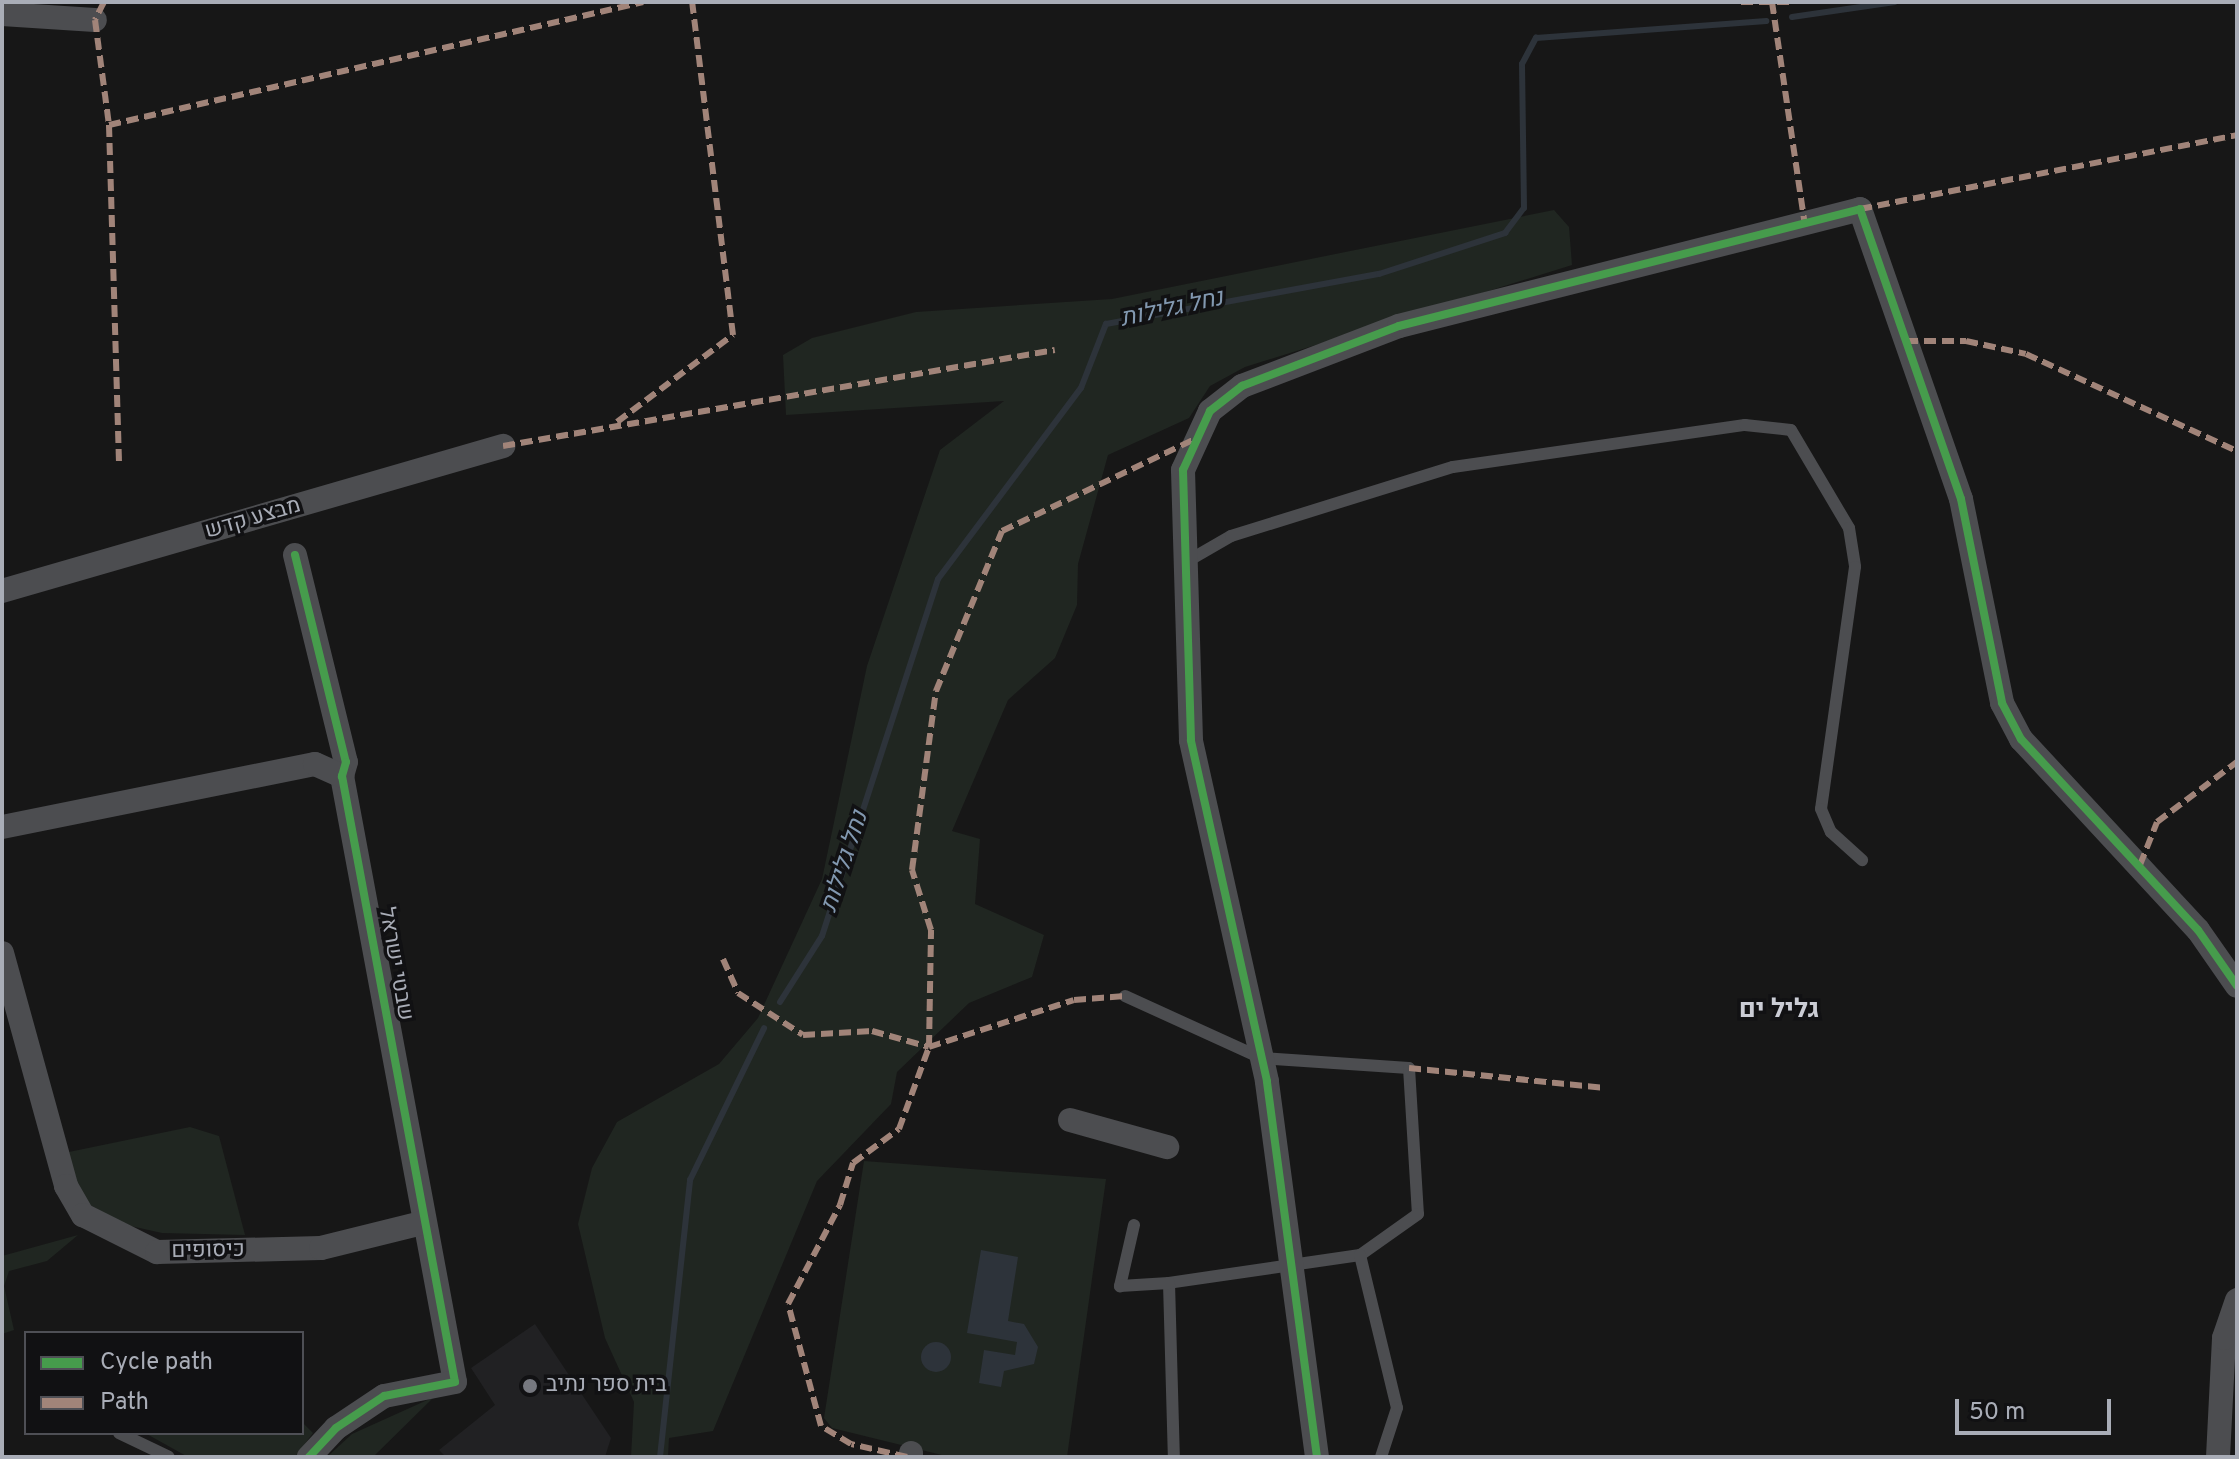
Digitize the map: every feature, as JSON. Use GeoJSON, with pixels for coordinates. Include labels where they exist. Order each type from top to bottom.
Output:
{"type":"FeatureCollection","features":[{"type":"Feature","properties":{"kind":"street"},"geometry":{"type":"LineString","coordinates":[[2,14],[95,20]]}},
{"type":"Feature","properties":{"kind":"street"},"geometry":{"type":"LineString","coordinates":[[1317,1457],[1294,1264],[1261,1058],[1191,740],[1183,470],[1210,411],[1242,386],[1399,326],[1852,211],[1875,251],[1961,499],[2002,703],[2021,739],[2198,930],[2237,986]]}},
{"type":"Feature","properties":{"kind":"street","name":"מבצע קדש"},"geometry":{"type":"LineString","coordinates":[[2,591],[503,446]]}},
{"type":"Feature","properties":{"kind":"street","name":"שבטי ישראל"},"geometry":{"type":"LineString","coordinates":[[295,555],[346,762],[342,776],[422,1223],[455,1382],[384,1396],[336,1428],[309,1457]]}},
{"type":"Feature","properties":{"kind":"street"},"geometry":{"type":"LineString","coordinates":[[2,827],[315,764],[342,776]]}},
{"type":"Feature","properties":{"kind":"street","name":"כיסופים"},"geometry":{"type":"LineString","coordinates":[[2,953],[66,1186],[83,1215],[157,1252],[321,1248],[422,1223]]}},
{"type":"Feature","properties":{"kind":"street"},"geometry":{"type":"LineString","coordinates":[[1070,1120],[1167,1147]]}},
{"type":"Feature","properties":{"kind":"street"},"geometry":{"type":"LineString","coordinates":[[2218,1457],[2224,1338],[2236,1306]]}},
{"type":"Feature","properties":{"kind":"lane"},"geometry":{"type":"LineString","coordinates":[[1184,564],[1231,536],[1453,467],[1745,425],[1791,430],[1849,528],[1855,567],[1821,809],[1831,832],[1862,860]]}},
{"type":"Feature","properties":{"kind":"lane"},"geometry":{"type":"LineString","coordinates":[[1125,996],[1261,1058],[1409,1068],[1418,1214],[1360,1255],[1169,1283],[1120,1286],[1134,1225]]}},
{"type":"Feature","properties":{"kind":"lane"},"geometry":{"type":"LineString","coordinates":[[1360,1255],[1397,1408],[1381,1457]]}},
{"type":"Feature","properties":{"kind":"lane"},"geometry":{"type":"LineString","coordinates":[[1169,1283],[1174,1457]]}},
{"type":"Feature","properties":{"kind":"lane"},"geometry":{"type":"LineString","coordinates":[[123,1435],[169,1457]]}},
{"type":"Feature","properties":{"kind":"shaded area"},"geometry":{"type":"Polygon","coordinates":[[[1554,210],[1569,227],[1572,265],[1245,367],[1210,386],[1189,418],[1108,455],[1078,564],[1077,605],[1055,658],[1008,700],[952,831],[980,839],[975,904],[1044,935],[1032,977],[969,1003],[897,1072],[891,1104],[817,1181],[713,1431],[669,1438],[668,1457],[631,1457],[634,1402],[605,1338],[578,1224],[592,1168],[617,1122],[719,1064],[758,1018],[822,879],[867,666],[940,450],[1004,401],[786,415],[783,355],[812,338],[916,312],[1112,299],[1554,210]]]}},
{"type":"Feature","properties":{"kind":"shaded area"},"geometry":{"type":"Polygon","coordinates":[[[190,1127],[219,1136],[245,1235],[162,1233],[126,1225],[81,1200],[64,1153],[190,1127]]]}},
{"type":"Feature","properties":{"kind":"shaded area"},"geometry":{"type":"Polygon","coordinates":[[[864,1161],[1106,1179],[1067,1457],[950,1457],[832,1428],[824,1418],[864,1161]]]}},
{"type":"Feature","properties":{"kind":"shaded area"},"geometry":{"type":"Polygon","coordinates":[[[78,1235],[47,1261],[9,1271],[4,1286],[14,1330],[2,1334],[2,1256],[78,1235]]]}},
{"type":"Feature","properties":{"kind":"shaded area"},"geometry":{"type":"Polygon","coordinates":[[[981,1250],[1018,1257],[1008,1321],[1024,1324],[1038,1347],[1034,1364],[1004,1371],[1001,1387],[979,1383],[984,1350],[1015,1355],[1017,1342],[967,1333],[981,1250]]]}},
{"type":"Feature","properties":{"kind":"shaded area","name":"בית ספר נתיב"},"geometry":{"type":"Polygon","coordinates":[[[535,1324],[611,1438],[605,1457],[446,1457],[439,1450],[495,1405],[471,1368],[535,1324]]]}},
{"type":"Feature","properties":{"kind":"shaded area"},"geometry":{"type":"Polygon","coordinates":[[[936,1342],[946,1347],[951,1357],[946,1367],[936,1372],[926,1367],[921,1357],[926,1347],[936,1342]]]}},
{"type":"Feature","properties":{"kind":"shaded area"},"geometry":{"type":"Polygon","coordinates":[[[434,1397],[373,1457],[327,1457],[352,1434],[434,1397]]]}},
{"type":"Feature","properties":{"kind":"shaded area"},"geometry":{"type":"Polygon","coordinates":[[[304,1424],[313,1433],[295,1457],[188,1457],[149,1435],[304,1435],[304,1424]]]}},
{"type":"Feature","properties":{"kind":"waterway","name":"נחל גלילות"},"geometry":{"type":"LineString","coordinates":[[1792,17],[1895,2]]}},
{"type":"Feature","properties":{"kind":"waterway","name":"נחל גלילות"},"geometry":{"type":"LineString","coordinates":[[780,1002],[822,936],[938,579],[1081,388],[1106,324],[1379,274],[1505,233],[1524,208],[1522,64],[1536,38],[1766,21]]}},
{"type":"Feature","properties":{"kind":"waterway","name":"נחל גלילות"},"geometry":{"type":"LineString","coordinates":[[660,1457],[690,1180],[764,1028]]}},
{"type":"Feature","properties":{"kind":"marked path"},"geometry":{"type":"LineString","coordinates":[[104,2],[95,20],[109,125],[643,2]]}},
{"type":"Feature","properties":{"kind":"marked path"},"geometry":{"type":"LineString","coordinates":[[617,422],[733,335],[692,2]]}},
{"type":"Feature","properties":{"kind":"marked path"},"geometry":{"type":"LineString","coordinates":[[1741,2],[1790,2]]}},
{"type":"Feature","properties":{"kind":"marked path"},"geometry":{"type":"LineString","coordinates":[[1772,2],[1804,220]]}},
{"type":"Feature","properties":{"kind":"marked path"},"geometry":{"type":"LineString","coordinates":[[109,125],[119,465]]}},
{"type":"Feature","properties":{"kind":"marked path"},"geometry":{"type":"LineString","coordinates":[[1860,209],[2237,135]]}},
{"type":"Feature","properties":{"kind":"marked path"},"geometry":{"type":"LineString","coordinates":[[1906,341],[1966,341],[2026,354],[2237,451]]}},
{"type":"Feature","properties":{"kind":"marked path"},"geometry":{"type":"LineString","coordinates":[[503,446],[1055,350]]}},
{"type":"Feature","properties":{"kind":"marked path"},"geometry":{"type":"LineString","coordinates":[[907,1457],[851,1444],[821,1426],[788,1304],[840,1205],[853,1163],[899,1129],[929,1047],[931,930],[912,870],[936,691],[1002,531],[1195,439]]}},
{"type":"Feature","properties":{"kind":"marked path"},"geometry":{"type":"LineString","coordinates":[[2140,865],[2157,822],[2237,762]]}},
{"type":"Feature","properties":{"kind":"marked path"},"geometry":{"type":"LineString","coordinates":[[723,959],[738,993],[803,1035],[872,1031],[929,1047],[1074,1000],[1125,996]]}},
{"type":"Feature","properties":{"kind":"marked path"},"geometry":{"type":"LineString","coordinates":[[1409,1068],[1605,1088]]}},
{"type":"Feature","properties":{"kind":"cycle path"},"geometry":{"type":"LineString","coordinates":[[1317,1457],[1267,1081],[1191,740],[1183,470],[1210,411],[1242,386],[1399,326],[1860,209],[1961,499],[2002,703],[2021,739],[2198,930],[2237,986]]}},
{"type":"Feature","properties":{"kind":"cycle path"},"geometry":{"type":"LineString","coordinates":[[295,555],[346,762],[342,776],[455,1382],[384,1396],[336,1428],[309,1457]]}},
{"type":"Feature","properties":{"kind":"place","name":"בית ספר נתיב"},"geometry":{"type":"Point","coordinates":[530,1386]}},
{"type":"Feature","properties":{"kind":"district","name":"גליל ים"},"geometry":{"type":"Point","coordinates":[1779,1011]}}]}
